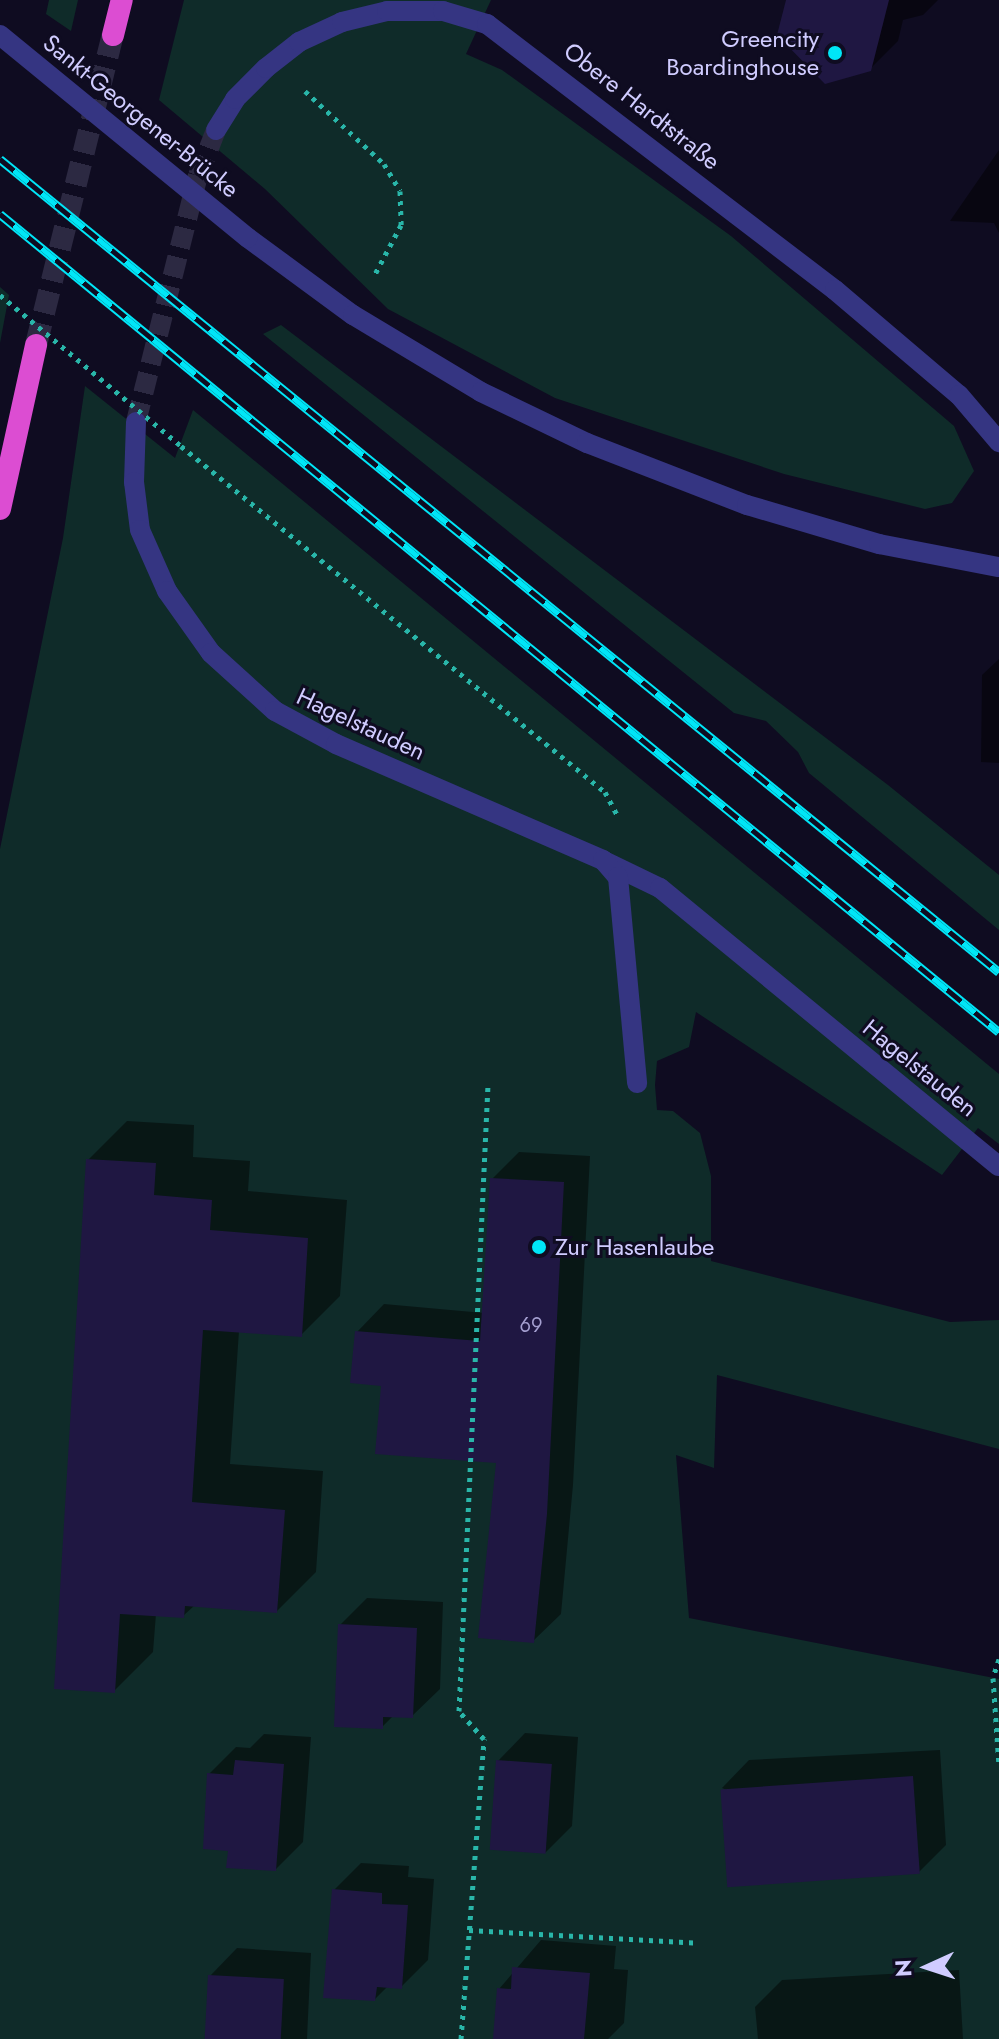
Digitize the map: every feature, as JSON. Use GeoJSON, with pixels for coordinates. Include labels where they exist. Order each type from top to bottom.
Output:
{"type":"FeatureCollection","features":[{"type":"Feature","properties":{"kind":"highway"},"geometry":{"type":"LineString","coordinates":[[113,35],[122,0]]}},
{"type":"Feature","properties":{"kind":"highway"},"geometry":{"type":"LineString","coordinates":[[0,509],[36,345]]}},
{"type":"Feature","properties":{"kind":"street","name":"Obere Hardtstraße"},"geometry":{"type":"LineString","coordinates":[[216,130],[235,99],[266,68],[299,42],[342,22],[387,11],[443,11],[487,24],[835,290],[959,395],[999,442]]}},
{"type":"Feature","properties":{"kind":"street","name":"Sankt-Georgener-Brücke"},"geometry":{"type":"LineString","coordinates":[[0,35],[248,238],[353,315],[481,392],[587,443],[747,505],[879,544],[999,567]]}},
{"type":"Feature","properties":{"kind":"street","name":"Hagelstauden"},"geometry":{"type":"LineString","coordinates":[[136,422],[134,482],[140,530],[167,591],[211,653],[275,711],[660,888],[999,1166]]}},
{"type":"Feature","properties":{"kind":"street"},"geometry":{"type":"LineString","coordinates":[[603,860],[618,877],[624,911],[627,1015],[637,1083]]}},
{"type":"Feature","properties":{"kind":"path"},"geometry":{"type":"LineString","coordinates":[[297,85],[384,164],[400,191],[401,225],[386,253]]}},
{"type":"Feature","properties":{"kind":"path"},"geometry":{"type":"LineString","coordinates":[[0,295],[605,792],[620,820]]}},
{"type":"Feature","properties":{"kind":"path"},"geometry":{"type":"LineString","coordinates":[[461,2039],[484,1739],[459,1711],[488,1084]]}},
{"type":"Feature","properties":{"kind":"path"},"geometry":{"type":"LineString","coordinates":[[999,1659],[993,1678],[999,1767]]}},
{"type":"Feature","properties":{"kind":"path"},"geometry":{"type":"LineString","coordinates":[[469,1930],[698,1943]]}},
{"type":"Feature","properties":{"kind":"green space"},"geometry":{"type":"Polygon","coordinates":[[[49,0],[78,0],[71,31],[46,14],[49,0]]]}},
{"type":"Feature","properties":{"kind":"green space"},"geometry":{"type":"Polygon","coordinates":[[[184,0],[491,0],[466,54],[502,70],[731,236],[954,426],[974,471],[952,503],[925,509],[784,474],[555,398],[388,309],[265,189],[159,100],[184,0]]]}},
{"type":"Feature","properties":{"kind":"green space"},"geometry":{"type":"Polygon","coordinates":[[[0,287],[9,295],[0,343],[0,287]]]}},
{"type":"Feature","properties":{"kind":"green space"},"geometry":{"type":"Polygon","coordinates":[[[281,325],[888,785],[999,875],[999,930],[809,773],[798,752],[766,721],[734,713],[263,334],[281,325]]]}},
{"type":"Feature","properties":{"kind":"green space"},"geometry":{"type":"Polygon","coordinates":[[[85,386],[175,458],[193,410],[999,1074],[999,1144],[978,1128],[942,1175],[696,1012],[689,1047],[657,1061],[655,1085],[657,1110],[673,1111],[700,1133],[711,1176],[711,1261],[950,1322],[999,1320],[999,1449],[717,1375],[714,1468],[676,1455],[689,1618],[999,1679],[999,2039],[0,2039],[0,849],[63,538],[85,386]]]}},
{"type":"Feature","properties":{"kind":"building","name":"Greencity Boardinghouse"},"geometry":{"type":"Polygon","coordinates":[[[786,0],[889,0],[871,71],[825,84],[777,35],[786,0]]]}},
{"type":"Feature","properties":{"kind":"building"},"geometry":{"type":"Polygon","coordinates":[[[86,1159],[156,1163],[154,1195],[212,1200],[210,1230],[308,1238],[302,1337],[203,1330],[192,1502],[285,1510],[277,1613],[185,1606],[184,1618],[120,1614],[115,1693],[54,1689],[86,1159]]]}},
{"type":"Feature","properties":{"kind":"building"},"geometry":{"type":"Polygon","coordinates":[[[490,1178],[564,1182],[547,1514],[534,1643],[478,1638],[496,1463],[375,1454],[381,1386],[350,1383],[355,1331],[480,1341],[490,1178]]]}},
{"type":"Feature","properties":{"kind":"building"},"geometry":{"type":"Polygon","coordinates":[[[338,1624],[417,1628],[413,1718],[383,1717],[383,1729],[334,1727],[338,1624]]]}},
{"type":"Feature","properties":{"kind":"building"},"geometry":{"type":"Polygon","coordinates":[[[235,1760],[284,1764],[276,1871],[226,1868],[228,1851],[203,1849],[207,1773],[233,1775],[235,1760]]]}},
{"type":"Feature","properties":{"kind":"building"},"geometry":{"type":"Polygon","coordinates":[[[496,1760],[552,1764],[546,1854],[490,1850],[496,1760]]]}},
{"type":"Feature","properties":{"kind":"building"},"geometry":{"type":"Polygon","coordinates":[[[913,1776],[920,1874],[727,1887],[720,1789],[913,1776]]]}},
{"type":"Feature","properties":{"kind":"building"},"geometry":{"type":"Polygon","coordinates":[[[332,1889],[382,1893],[382,1904],[408,1905],[402,1989],[377,1987],[375,2001],[323,1998],[332,1889]]]}},
{"type":"Feature","properties":{"kind":"building"},"geometry":{"type":"Polygon","coordinates":[[[512,1967],[590,1973],[584,2039],[493,2039],[497,1988],[511,1989],[512,1967]]]}},
{"type":"Feature","properties":{"kind":"building"},"geometry":{"type":"Polygon","coordinates":[[[208,1975],[284,1979],[281,2039],[205,2039],[208,1975]]]}},
{"type":"Feature","properties":{"kind":"tunnel"},"geometry":{"type":"LineString","coordinates":[[36,345],[113,35]]}},
{"type":"Feature","properties":{"kind":"tunnel"},"geometry":{"type":"LineString","coordinates":[[136,422],[198,176],[216,130]]}},
{"type":"Feature","properties":{"kind":"railway"},"geometry":{"type":"LineString","coordinates":[[0,159],[999,972]]}},
{"type":"Feature","properties":{"kind":"railway"},"geometry":{"type":"LineString","coordinates":[[0,214],[999,1032]]}},
{"type":"Feature","properties":{"kind":"place","name":"Greencity Boardinghouse"},"geometry":{"type":"Point","coordinates":[835,53]}},
{"type":"Feature","properties":{"kind":"place","name":"Zur Hasenlaube"},"geometry":{"type":"Point","coordinates":[539,1247]}}]}
